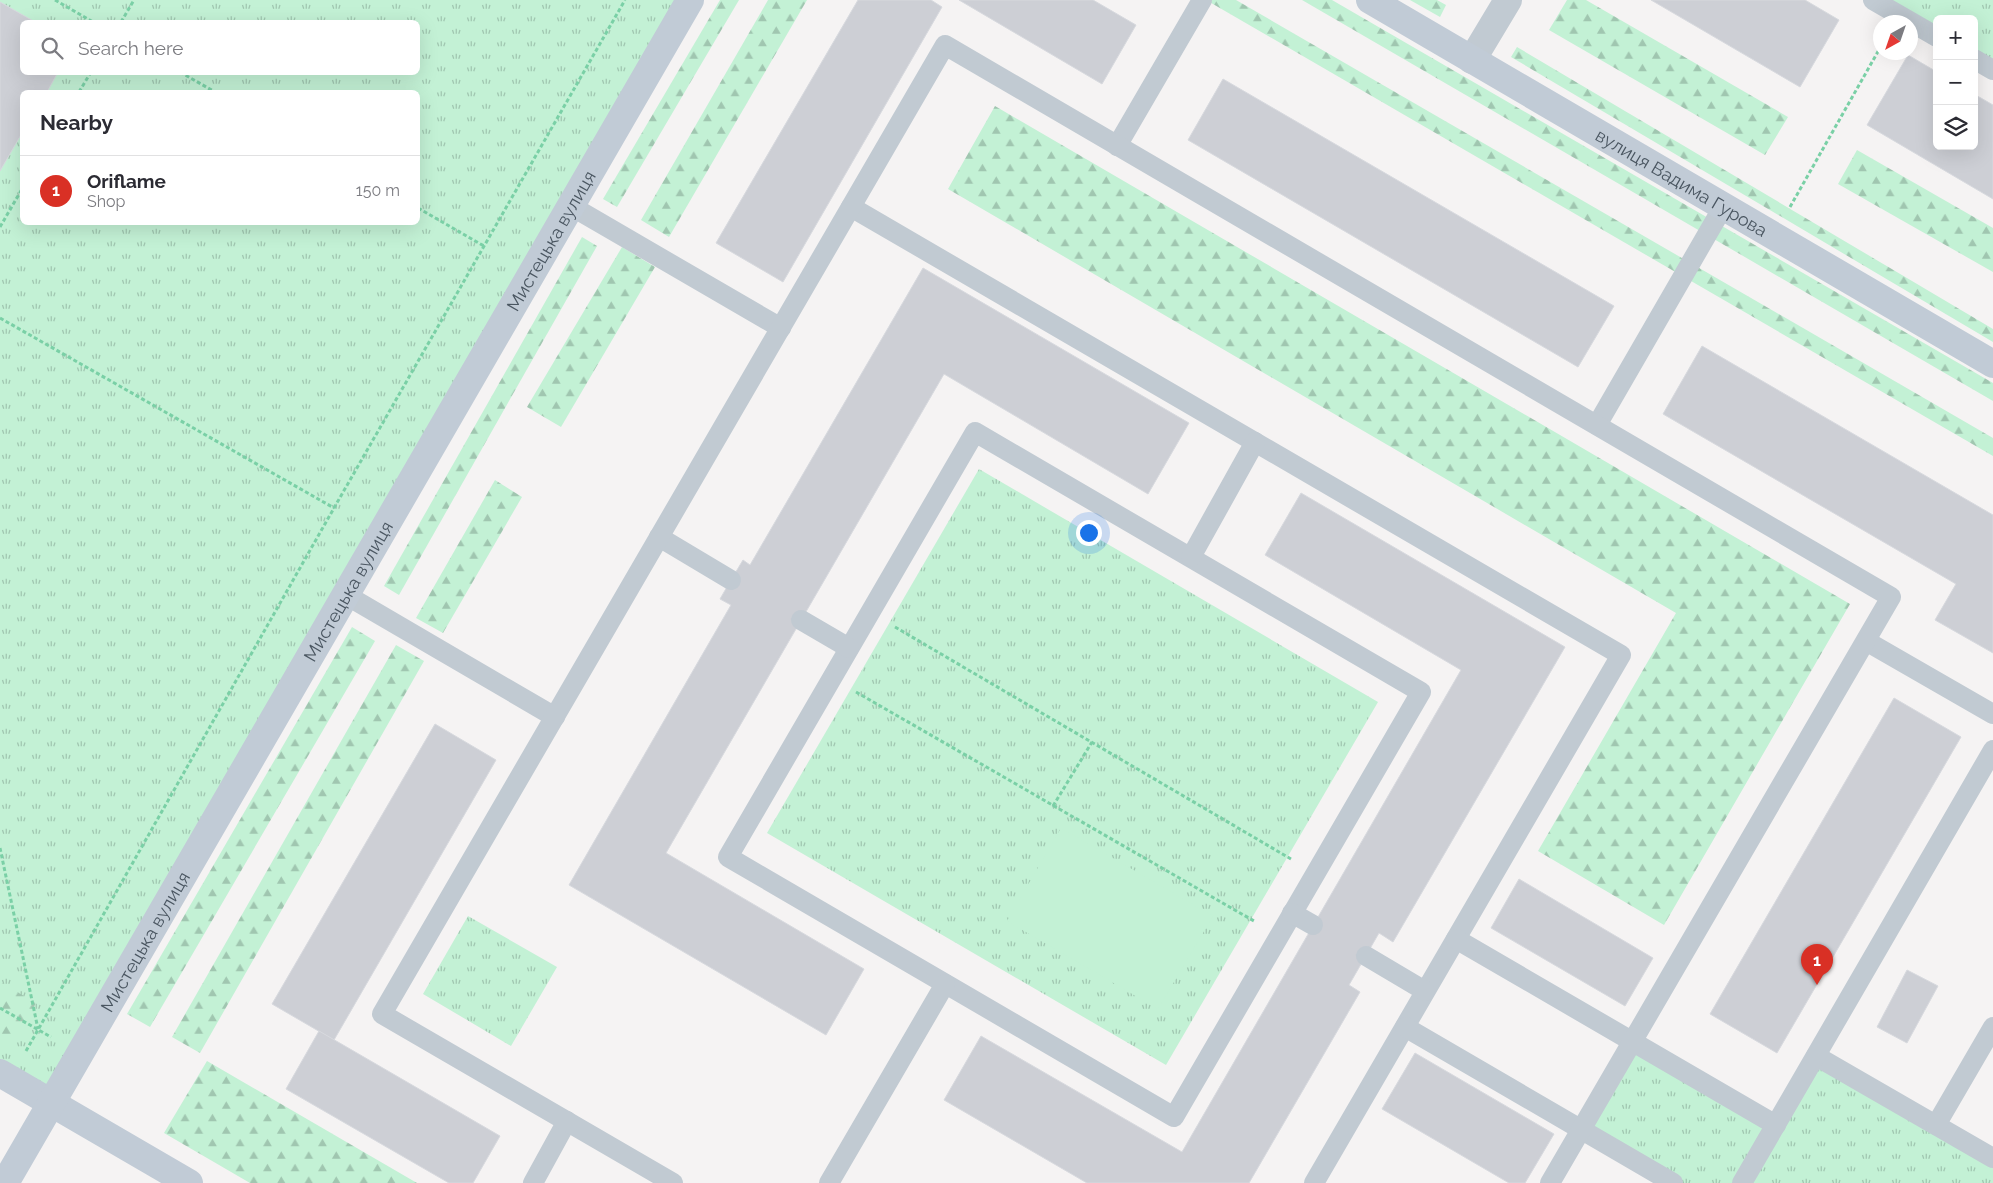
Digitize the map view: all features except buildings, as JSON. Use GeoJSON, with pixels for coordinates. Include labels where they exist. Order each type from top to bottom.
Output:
{"type":"FeatureCollection","features":[{"type":"Feature","properties":{"kind":"street","name":"Мистецька вулиця"},"geometry":{"type":"LineString","coordinates":[[5,1183],[690,0]]}},
{"type":"Feature","properties":{"kind":"street","name":"вулиця Вадима Гурова"},"geometry":{"type":"LineString","coordinates":[[1370,0],[1993,364]]}},
{"type":"Feature","properties":{"kind":"street"},"geometry":{"type":"LineString","coordinates":[[1472,60],[1508,0]]}},
{"type":"Feature","properties":{"kind":"street"},"geometry":{"type":"LineString","coordinates":[[6,1076],[190,1183]]}},
{"type":"Feature","properties":{"kind":"lane"},"geometry":{"type":"LineString","coordinates":[[1117,146],[1202,0]]}},
{"type":"Feature","properties":{"kind":"lane"},"geometry":{"type":"LineString","coordinates":[[1873,0],[1933,36]]}},
{"type":"Feature","properties":{"kind":"lane"},"geometry":{"type":"LineString","coordinates":[[673,1183],[382,1014],[945,45],[1891,597],[1550,1183]]}},
{"type":"Feature","properties":{"kind":"lane"},"geometry":{"type":"LineString","coordinates":[[1976,60],[1993,70]]}},
{"type":"Feature","properties":{"kind":"lane"},"geometry":{"type":"LineString","coordinates":[[571,206],[781,328]]}},
{"type":"Feature","properties":{"kind":"lane"},"geometry":{"type":"LineString","coordinates":[[851,206],[1621,655],[1314,1183]]}},
{"type":"Feature","properties":{"kind":"lane"},"geometry":{"type":"LineString","coordinates":[[1596,425],[1723,207]]}},
{"type":"Feature","properties":{"kind":"lane"},"geometry":{"type":"LineString","coordinates":[[975,432],[1190,557],[1421,692],[1174,1117],[728,857],[975,432]]}},
{"type":"Feature","properties":{"kind":"lane"},"geometry":{"type":"LineString","coordinates":[[1190,557],[1255,442]]}},
{"type":"Feature","properties":{"kind":"lane"},"geometry":{"type":"LineString","coordinates":[[659,537],[731,580]]}},
{"type":"Feature","properties":{"kind":"lane"},"geometry":{"type":"LineString","coordinates":[[346,595],[555,716]]}},
{"type":"Feature","properties":{"kind":"lane"},"geometry":{"type":"LineString","coordinates":[[801,620],[850,648]]}},
{"type":"Feature","properties":{"kind":"lane"},"geometry":{"type":"LineString","coordinates":[[1866,641],[1993,714]]}},
{"type":"Feature","properties":{"kind":"lane"},"geometry":{"type":"LineString","coordinates":[[1742,1183],[1993,750]]}},
{"type":"Feature","properties":{"kind":"lane"},"geometry":{"type":"LineString","coordinates":[[1292,913],[1313,925]]}},
{"type":"Feature","properties":{"kind":"lane"},"geometry":{"type":"LineString","coordinates":[[1456,939],[1776,1125]]}},
{"type":"Feature","properties":{"kind":"lane"},"geometry":{"type":"LineString","coordinates":[[1366,956],[1426,991]]}},
{"type":"Feature","properties":{"kind":"lane"},"geometry":{"type":"LineString","coordinates":[[829,1183],[945,984]]}},
{"type":"Feature","properties":{"kind":"lane"},"geometry":{"type":"LineString","coordinates":[[1405,1027],[1673,1183]]}},
{"type":"Feature","properties":{"kind":"lane"},"geometry":{"type":"LineString","coordinates":[[1936,1126],[1993,1027]]}},
{"type":"Feature","properties":{"kind":"lane"},"geometry":{"type":"LineString","coordinates":[[1816,1056],[1993,1158]]}},
{"type":"Feature","properties":{"kind":"lane"},"geometry":{"type":"LineString","coordinates":[[533,1183],[567,1121]]}},
{"type":"Feature","properties":{"kind":"path"},"geometry":{"type":"LineString","coordinates":[[55,0],[90,20]]}},
{"type":"Feature","properties":{"kind":"path"},"geometry":{"type":"LineString","coordinates":[[122,20],[134,0]]}},
{"type":"Feature","properties":{"kind":"path"},"geometry":{"type":"LineString","coordinates":[[6,1076],[38,1029],[625,0]]}},
{"type":"Feature","properties":{"kind":"path"},"geometry":{"type":"LineString","coordinates":[[1773,236],[1873,60]]}},
{"type":"Feature","properties":{"kind":"path"},"geometry":{"type":"LineString","coordinates":[[80,90],[89,75]]}},
{"type":"Feature","properties":{"kind":"path"},"geometry":{"type":"LineString","coordinates":[[185,75],[212,90]]}},
{"type":"Feature","properties":{"kind":"path"},"geometry":{"type":"LineString","coordinates":[[0,227],[20,192]]}},
{"type":"Feature","properties":{"kind":"path"},"geometry":{"type":"LineString","coordinates":[[420,209],[484,246]]}},
{"type":"Feature","properties":{"kind":"path"},"geometry":{"type":"LineString","coordinates":[[0,318],[334,508]]}},
{"type":"Feature","properties":{"kind":"path"},"geometry":{"type":"LineString","coordinates":[[870,613],[1315,873]]}},
{"type":"Feature","properties":{"kind":"path"},"geometry":{"type":"LineString","coordinates":[[832,678],[1279,936]]}},
{"type":"Feature","properties":{"kind":"path"},"geometry":{"type":"LineString","coordinates":[[1053,806],[1092,742]]}},
{"type":"Feature","properties":{"kind":"path"},"geometry":{"type":"LineString","coordinates":[[0,848],[38,1029]]}},
{"type":"Feature","properties":{"kind":"path"},"geometry":{"type":"LineString","coordinates":[[0,1008],[80,1053]]}},
{"type":"Feature","properties":{"kind":"green space"},"geometry":{"type":"Polygon","coordinates":[[[0,0],[690,0],[51,1102],[0,1073],[0,0]]]}},
{"type":"Feature","properties":{"kind":"green space"},"geometry":{"type":"Polygon","coordinates":[[[720,0],[739,0],[617,207],[603,199],[720,0]]]}},
{"type":"Feature","properties":{"kind":"green space"},"geometry":{"type":"Polygon","coordinates":[[[768,0],[807,0],[669,237],[641,220],[768,0]]]}},
{"type":"Feature","properties":{"kind":"green space"},"geometry":{"type":"Polygon","coordinates":[[[1206,0],[1236,0],[1993,438],[1993,456],[1206,0]]]}},
{"type":"Feature","properties":{"kind":"green space"},"geometry":{"type":"Polygon","coordinates":[[[1302,0],[1332,0],[1993,383],[1993,401],[1302,0]]]}},
{"type":"Feature","properties":{"kind":"green space"},"geometry":{"type":"Polygon","coordinates":[[[1410,0],[1437,0],[1446,5],[1440,17],[1410,0]]]}},
{"type":"Feature","properties":{"kind":"green space"},"geometry":{"type":"Polygon","coordinates":[[[1567,0],[1586,0],[1788,117],[1765,155],[1549,30],[1567,0]]]}},
{"type":"Feature","properties":{"kind":"green space"},"geometry":{"type":"Polygon","coordinates":[[[1873,0],[1993,0],[1993,70],[1978,61],[1978,15],[1933,15],[1933,35],[1918,26],[1918,15],[1899,15],[1873,0]]]}},
{"type":"Feature","properties":{"kind":"green space"},"geometry":{"type":"Polygon","coordinates":[[[1517,47],[1993,329],[1993,342],[1511,57],[1517,47]]]}},
{"type":"Feature","properties":{"kind":"green space"},"geometry":{"type":"Polygon","coordinates":[[[995,106],[1850,604],[1664,925],[1538,851],[1676,613],[948,189],[995,106]]]}},
{"type":"Feature","properties":{"kind":"green space"},"geometry":{"type":"Polygon","coordinates":[[[1857,150],[1993,228],[1993,272],[1838,184],[1857,150]]]}},
{"type":"Feature","properties":{"kind":"green space"},"geometry":{"type":"Polygon","coordinates":[[[582,237],[597,246],[399,595],[384,586],[582,237]]]}},
{"type":"Feature","properties":{"kind":"green space"},"geometry":{"type":"Polygon","coordinates":[[[622,247],[655,267],[561,427],[527,407],[622,247]]]}},
{"type":"Feature","properties":{"kind":"green space"},"geometry":{"type":"Polygon","coordinates":[[[979,469],[1378,702],[1166,1065],[767,833],[979,469]]]}},
{"type":"Feature","properties":{"kind":"green space"},"geometry":{"type":"Polygon","coordinates":[[[495,480],[522,497],[443,633],[416,618],[495,480]]]}},
{"type":"Feature","properties":{"kind":"green space"},"geometry":{"type":"Polygon","coordinates":[[[352,627],[375,641],[150,1027],[127,1014],[352,627]]]}},
{"type":"Feature","properties":{"kind":"green space"},"geometry":{"type":"Polygon","coordinates":[[[396,645],[424,661],[200,1053],[172,1037],[396,645]]]}},
{"type":"Feature","properties":{"kind":"green space"},"geometry":{"type":"Polygon","coordinates":[[[1061,828],[1213,916],[1158,1009],[1007,921],[1061,828]]]}},
{"type":"Feature","properties":{"kind":"green space"},"geometry":{"type":"Polygon","coordinates":[[[468,916],[557,967],[511,1046],[423,994],[468,916]]]}},
{"type":"Feature","properties":{"kind":"green space"},"geometry":{"type":"Polygon","coordinates":[[[0,982],[36,1003],[12,1046],[0,1039],[0,982]]]}},
{"type":"Feature","properties":{"kind":"green space"},"geometry":{"type":"Polygon","coordinates":[[[1633,1041],[1775,1125],[1816,1056],[1993,1158],[1993,1183],[1673,1183],[1581,1130],[1633,1041]]]}},
{"type":"Feature","properties":{"kind":"green space"},"geometry":{"type":"Polygon","coordinates":[[[207,1061],[417,1183],[250,1183],[164,1133],[207,1061]]]}},
{"type":"Feature","properties":{"kind":"place","name":"Oriflame"},"geometry":{"type":"Point","coordinates":[1817,985]}}]}
